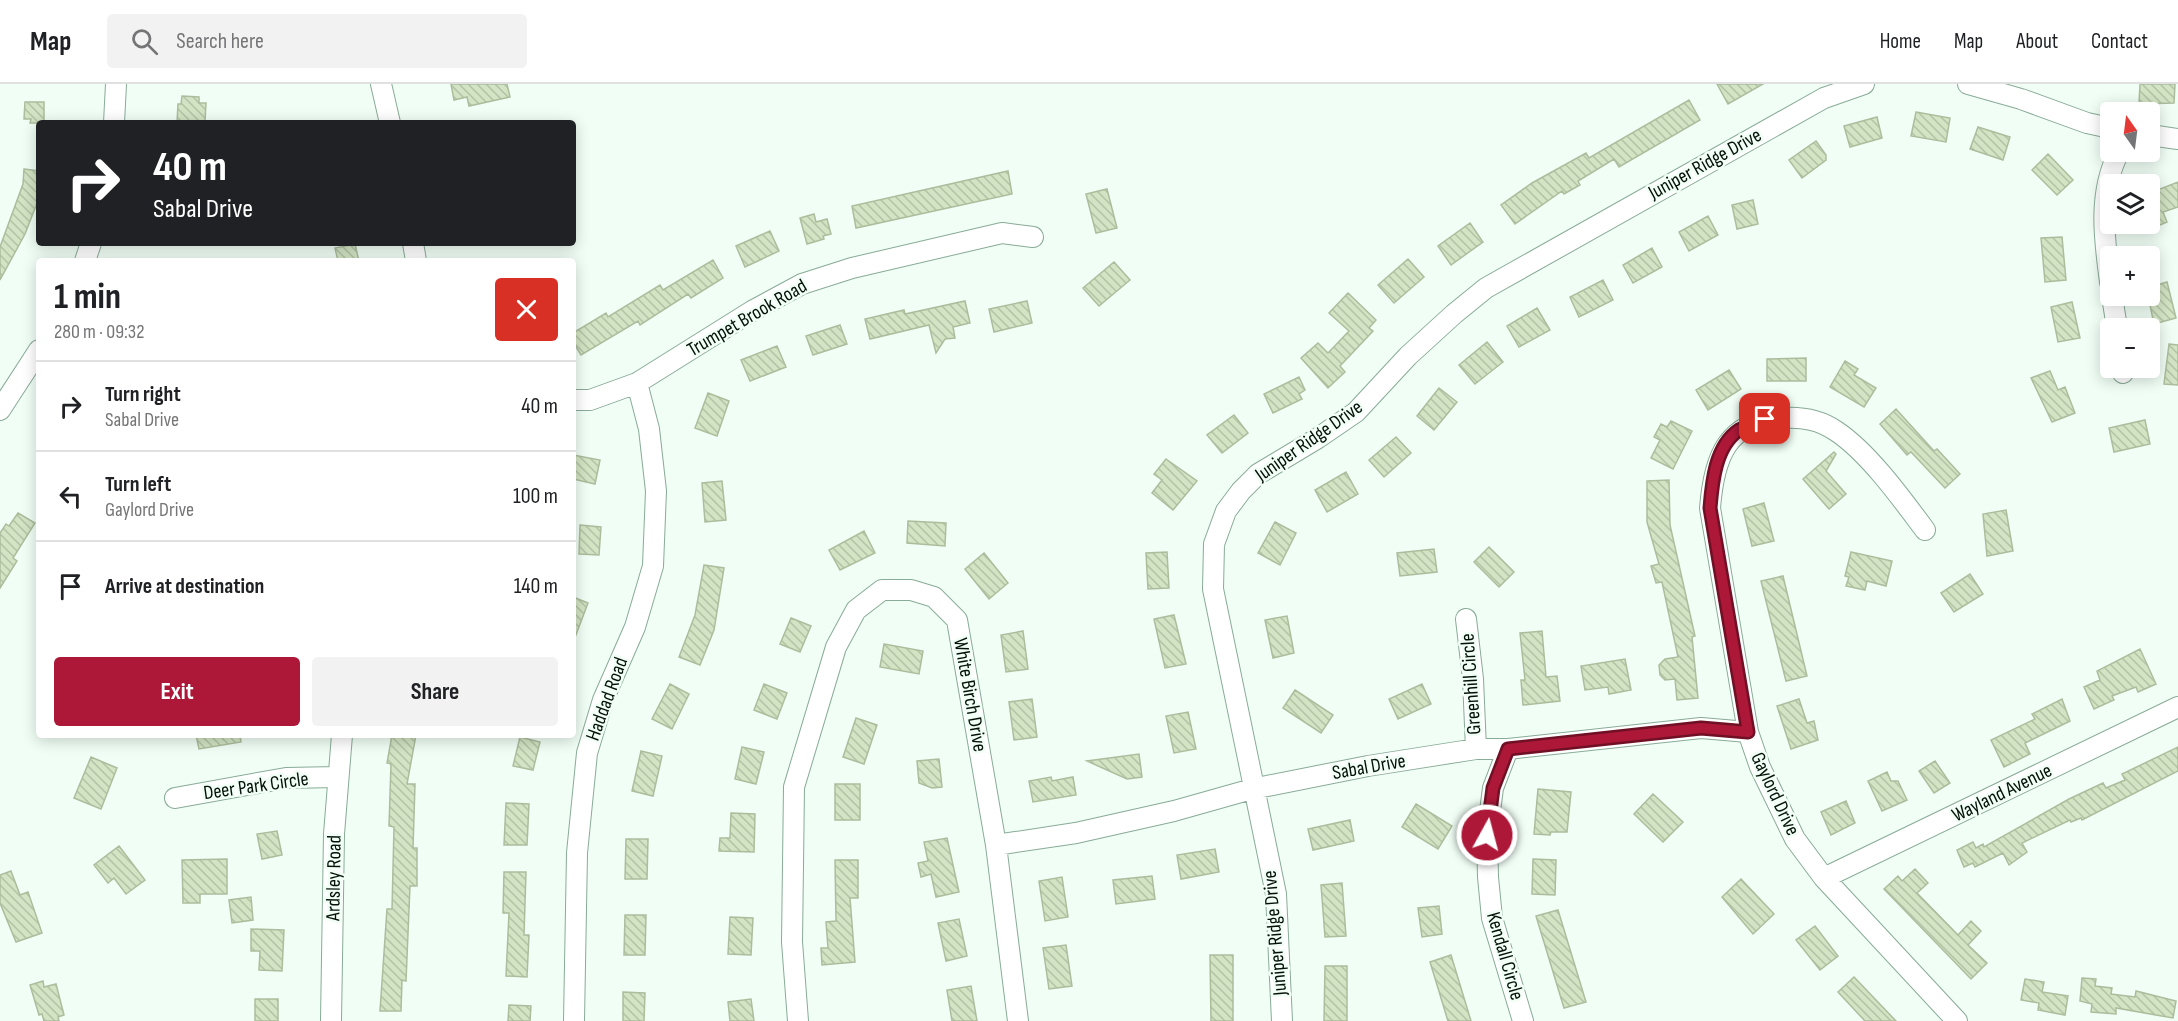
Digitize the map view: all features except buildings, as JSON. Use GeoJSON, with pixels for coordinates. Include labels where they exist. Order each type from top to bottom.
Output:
{"type":"FeatureCollection","features":[{"type":"Feature","properties":{"kind":"street"},"geometry":{"type":"LineString","coordinates":[[114,120],[116,84]]}},
{"type":"Feature","properties":{"kind":"street"},"geometry":{"type":"LineString","coordinates":[[381,84],[389,120]]}},
{"type":"Feature","properties":{"kind":"street","name":"Juniper Ridge Drive"},"geometry":{"type":"LineString","coordinates":[[1282,1021],[1276,894],[1252,789],[1213,588],[1214,544],[1226,511],[1240,491],[1258,474],[1356,412],[1408,356],[1486,288],[1824,98],[1864,84]]}},
{"type":"Feature","properties":{"kind":"street"},"geometry":{"type":"LineString","coordinates":[[1968,84],[2100,126]]}},
{"type":"Feature","properties":{"kind":"street"},"geometry":{"type":"LineString","coordinates":[[2160,136],[2178,139]]}},
{"type":"Feature","properties":{"kind":"street"},"geometry":{"type":"LineString","coordinates":[[2105,246],[2106,192],[2116,162]]}},
{"type":"Feature","properties":{"kind":"street","name":"Trumpet Brook Road"},"geometry":{"type":"LineString","coordinates":[[576,400],[590,400],[638,383],[752,311],[802,284],[852,268],[1002,233],[1033,237]]}},
{"type":"Feature","properties":{"kind":"street"},"geometry":{"type":"LineString","coordinates":[[0,410],[36,355]]}},
{"type":"Feature","properties":{"kind":"street","name":"Haddad Road"},"geometry":{"type":"LineString","coordinates":[[574,1021],[577,853],[587,753],[603,700],[635,627],[653,566],[656,491],[649,429],[638,383]]}},
{"type":"Feature","properties":{"kind":"street","name":"Gaylord Drive"},"geometry":{"type":"LineString","coordinates":[[1925,530],[1885,478],[1838,432],[1815,420],[1765,419],[1737,431],[1722,452],[1713,477],[1710,508],[1748,732],[1760,767],[1795,839],[1824,878],[1957,1021]]}},
{"type":"Feature","properties":{"kind":"street","name":"White Birch Drive"},"geometry":{"type":"LineString","coordinates":[[798,1021],[792,942],[794,787],[836,647],[856,610],[882,590],[912,590],[934,597],[957,620],[996,845],[1018,1021]]}},
{"type":"Feature","properties":{"kind":"street","name":"Greenhill Circle"},"geometry":{"type":"LineString","coordinates":[[1466,619],[1473,679],[1476,749]]}},
{"type":"Feature","properties":{"kind":"street","name":"Wayland Avenue"},"geometry":{"type":"LineString","coordinates":[[1824,878],[2178,707]]}},
{"type":"Feature","properties":{"kind":"street","name":"Sabal Drive"},"geometry":{"type":"LineString","coordinates":[[996,845],[1076,833],[1174,811],[1252,789],[1368,766],[1476,749],[1508,749],[1701,728],[1748,732]]}},
{"type":"Feature","properties":{"kind":"street","name":"Ardsley Road"},"geometry":{"type":"LineString","coordinates":[[331,1021],[337,777],[342,738]]}},
{"type":"Feature","properties":{"kind":"street","name":"Kendall Circle"},"geometry":{"type":"LineString","coordinates":[[1508,749],[1493,788],[1487,835],[1488,877],[1492,918],[1524,1021]]}},
{"type":"Feature","properties":{"kind":"street","name":"Deer Park Circle"},"geometry":{"type":"LineString","coordinates":[[175,798],[286,778],[337,777]]}},
{"type":"Feature","properties":{"kind":"route"},"geometry":{"type":"LineString","coordinates":[[1487,835],[1493,788],[1508,749],[1701,728],[1748,732],[1710,508],[1713,477],[1722,452],[1737,431],[1765,419]]}}]}
